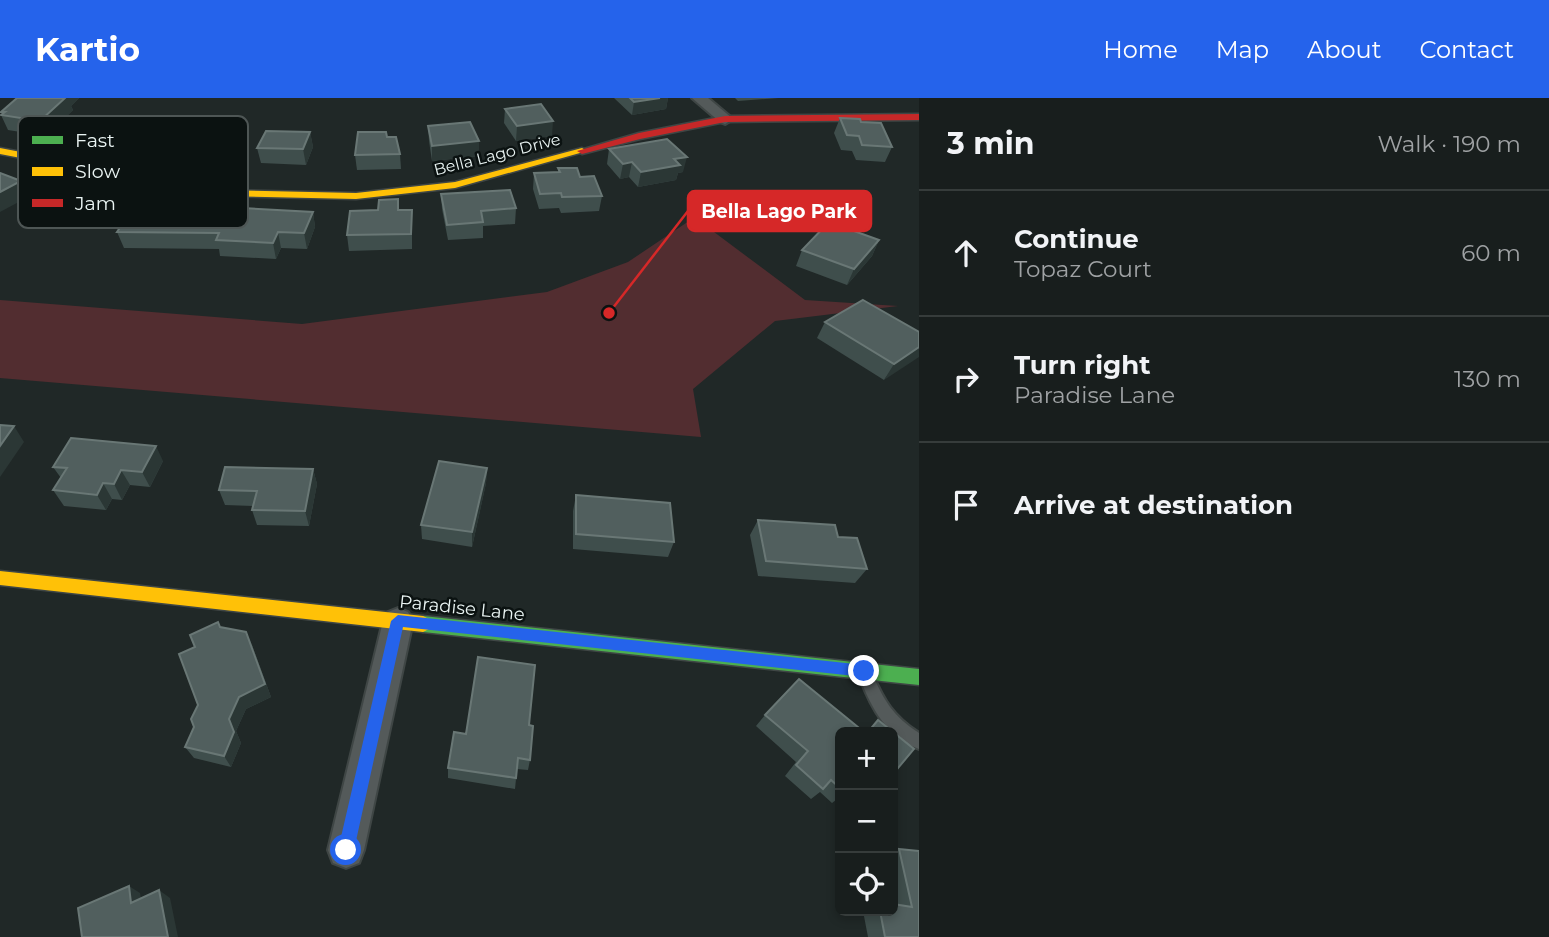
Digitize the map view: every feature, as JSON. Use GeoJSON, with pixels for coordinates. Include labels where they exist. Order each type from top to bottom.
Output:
{"type":"FeatureCollection","features":[{"type":"Feature","properties":{"kind":"street"},"geometry":{"type":"LineString","coordinates":[[699,98],[725,119]]}},
{"type":"Feature","properties":{"kind":"street","name":"Bella Lago Drive"},"geometry":{"type":"LineString","coordinates":[[248,194],[356,196],[455,185],[639,135],[725,119],[919,117]]}},
{"type":"Feature","properties":{"kind":"street","name":"Bella Lago Drive"},"geometry":{"type":"LineString","coordinates":[[0,151],[18,154]]}},
{"type":"Feature","properties":{"kind":"street","name":"Paradise Lane"},"geometry":{"type":"LineString","coordinates":[[0,578],[919,677]]}},
{"type":"Feature","properties":{"kind":"street"},"geometry":{"type":"LineString","coordinates":[[346,850],[398,621]]}},
{"type":"Feature","properties":{"kind":"lane"},"geometry":{"type":"LineString","coordinates":[[864,671],[878,708],[897,727],[919,741]]}},
{"type":"Feature","properties":{"kind":"shaded area"},"geometry":{"type":"Polygon","coordinates":[[[697,190],[706,226],[805,300],[898,306],[775,321],[693,389],[701,437],[0,378],[0,300],[302,324],[547,292],[628,262],[689,221],[697,190]]]}},
{"type":"Feature","properties":{"kind":"building"},"geometry":{"type":"Polygon","coordinates":[[[17,98],[65,98],[45,116],[18,118],[1,115],[5,112],[1,112],[17,98]]]}},
{"type":"Feature","properties":{"kind":"building"},"geometry":{"type":"Polygon","coordinates":[[[630,98],[660,98],[634,102],[630,98]]]}},
{"type":"Feature","properties":{"kind":"building"},"geometry":{"type":"Polygon","coordinates":[[[541,104],[553,121],[517,126],[505,109],[541,104]]]}},
{"type":"Feature","properties":{"kind":"building"},"geometry":{"type":"Polygon","coordinates":[[[840,118],[881,123],[892,147],[862,145],[859,136],[847,135],[840,118]]]}},
{"type":"Feature","properties":{"kind":"building"},"geometry":{"type":"Polygon","coordinates":[[[470,122],[479,141],[432,146],[428,126],[470,122]]]}},
{"type":"Feature","properties":{"kind":"building"},"geometry":{"type":"Polygon","coordinates":[[[266,131],[310,132],[303,149],[257,148],[266,131]]]}},
{"type":"Feature","properties":{"kind":"building"},"geometry":{"type":"Polygon","coordinates":[[[358,132],[386,132],[387,137],[396,137],[400,154],[355,155],[358,132]]]}},
{"type":"Feature","properties":{"kind":"building"},"geometry":{"type":"Polygon","coordinates":[[[667,139],[687,157],[674,159],[680,165],[641,172],[632,162],[623,164],[609,149],[667,139]]]}},
{"type":"Feature","properties":{"kind":"building"},"geometry":{"type":"Polygon","coordinates":[[[558,168],[577,168],[580,177],[594,176],[602,196],[562,197],[561,193],[540,194],[534,173],[560,172],[558,168]]]}},
{"type":"Feature","properties":{"kind":"building"},"geometry":{"type":"Polygon","coordinates":[[[0,173],[18,180],[18,183],[0,192],[0,173]]]}},
{"type":"Feature","properties":{"kind":"building"},"geometry":{"type":"Polygon","coordinates":[[[510,190],[516,208],[481,211],[483,222],[447,225],[441,194],[510,190]]]}},
{"type":"Feature","properties":{"kind":"building"},"geometry":{"type":"Polygon","coordinates":[[[398,199],[398,210],[412,210],[411,234],[347,235],[350,211],[378,210],[379,200],[398,199]]]}},
{"type":"Feature","properties":{"kind":"building"},"geometry":{"type":"Polygon","coordinates":[[[248,208],[313,212],[304,233],[278,232],[273,243],[216,240],[219,233],[117,232],[120,228],[248,228],[248,208]]]}},
{"type":"Feature","properties":{"kind":"building"},"geometry":{"type":"Polygon","coordinates":[[[829,222],[879,240],[854,269],[802,250],[829,222]]]}},
{"type":"Feature","properties":{"kind":"building"},"geometry":{"type":"Polygon","coordinates":[[[863,300],[919,332],[919,347],[894,364],[825,322],[863,300]]]}},
{"type":"Feature","properties":{"kind":"building"},"geometry":{"type":"Polygon","coordinates":[[[0,425],[14,426],[0,446],[0,425]]]}},
{"type":"Feature","properties":{"kind":"building"},"geometry":{"type":"Polygon","coordinates":[[[71,438],[156,446],[142,472],[121,470],[114,484],[103,483],[97,495],[53,490],[67,468],[53,467],[71,438]]]}},
{"type":"Feature","properties":{"kind":"building"},"geometry":{"type":"Polygon","coordinates":[[[439,461],[487,468],[472,532],[421,525],[439,461]]]}},
{"type":"Feature","properties":{"kind":"building"},"geometry":{"type":"Polygon","coordinates":[[[225,467],[313,469],[305,511],[252,510],[257,491],[219,490],[225,467]]]}},
{"type":"Feature","properties":{"kind":"building"},"geometry":{"type":"Polygon","coordinates":[[[576,495],[670,503],[674,542],[576,534],[576,495]]]}},
{"type":"Feature","properties":{"kind":"building"},"geometry":{"type":"Polygon","coordinates":[[[758,520],[835,525],[838,537],[857,538],[867,569],[766,561],[758,520]]]}},
{"type":"Feature","properties":{"kind":"building"},"geometry":{"type":"Polygon","coordinates":[[[218,622],[220,627],[246,632],[265,684],[239,697],[229,719],[234,732],[224,756],[185,747],[194,727],[191,719],[198,705],[179,654],[195,647],[190,635],[218,622]]]}},
{"type":"Feature","properties":{"kind":"building"},"geometry":{"type":"Polygon","coordinates":[[[478,657],[535,665],[529,725],[533,726],[530,760],[518,758],[516,778],[448,768],[454,732],[466,734],[478,657]]]}},
{"type":"Feature","properties":{"kind":"building"},"geometry":{"type":"Polygon","coordinates":[[[799,679],[858,727],[835,727],[835,784],[831,780],[823,789],[796,765],[808,751],[765,715],[799,679]]]}},
{"type":"Feature","properties":{"kind":"building"},"geometry":{"type":"Polygon","coordinates":[[[878,720],[887,727],[872,727],[878,720]]]}},
{"type":"Feature","properties":{"kind":"building"},"geometry":{"type":"Polygon","coordinates":[[[898,736],[914,749],[898,768],[898,736]]]}},
{"type":"Feature","properties":{"kind":"building"},"geometry":{"type":"Polygon","coordinates":[[[899,849],[919,851],[919,937],[885,937],[881,916],[898,916],[898,905],[912,907],[899,849]]]}},
{"type":"Feature","properties":{"kind":"building"},"geometry":{"type":"Polygon","coordinates":[[[129,886],[131,903],[159,890],[168,937],[82,937],[78,908],[129,886]]]}},
{"type":"Feature","properties":{"kind":"traffic: fast"},"geometry":{"type":"LineString","coordinates":[[423,624],[919,677]]}},
{"type":"Feature","properties":{"kind":"traffic: slow"},"geometry":{"type":"LineString","coordinates":[[0,151],[18,154]]}},
{"type":"Feature","properties":{"kind":"traffic: slow"},"geometry":{"type":"LineString","coordinates":[[248,194],[356,196],[455,185],[582,151]]}},
{"type":"Feature","properties":{"kind":"traffic: slow"},"geometry":{"type":"LineString","coordinates":[[0,578],[423,624]]}},
{"type":"Feature","properties":{"kind":"traffic: jam"},"geometry":{"type":"LineString","coordinates":[[582,151],[639,136],[725,119],[919,117]]}},
{"type":"Feature","properties":{"kind":"place","name":"Bella Lago Park"},"geometry":{"type":"Point","coordinates":[609,313]}},
{"type":"Feature","properties":{"kind":"route"},"geometry":{"type":"LineString","coordinates":[[346,850],[398,621],[864,671]]}}]}
